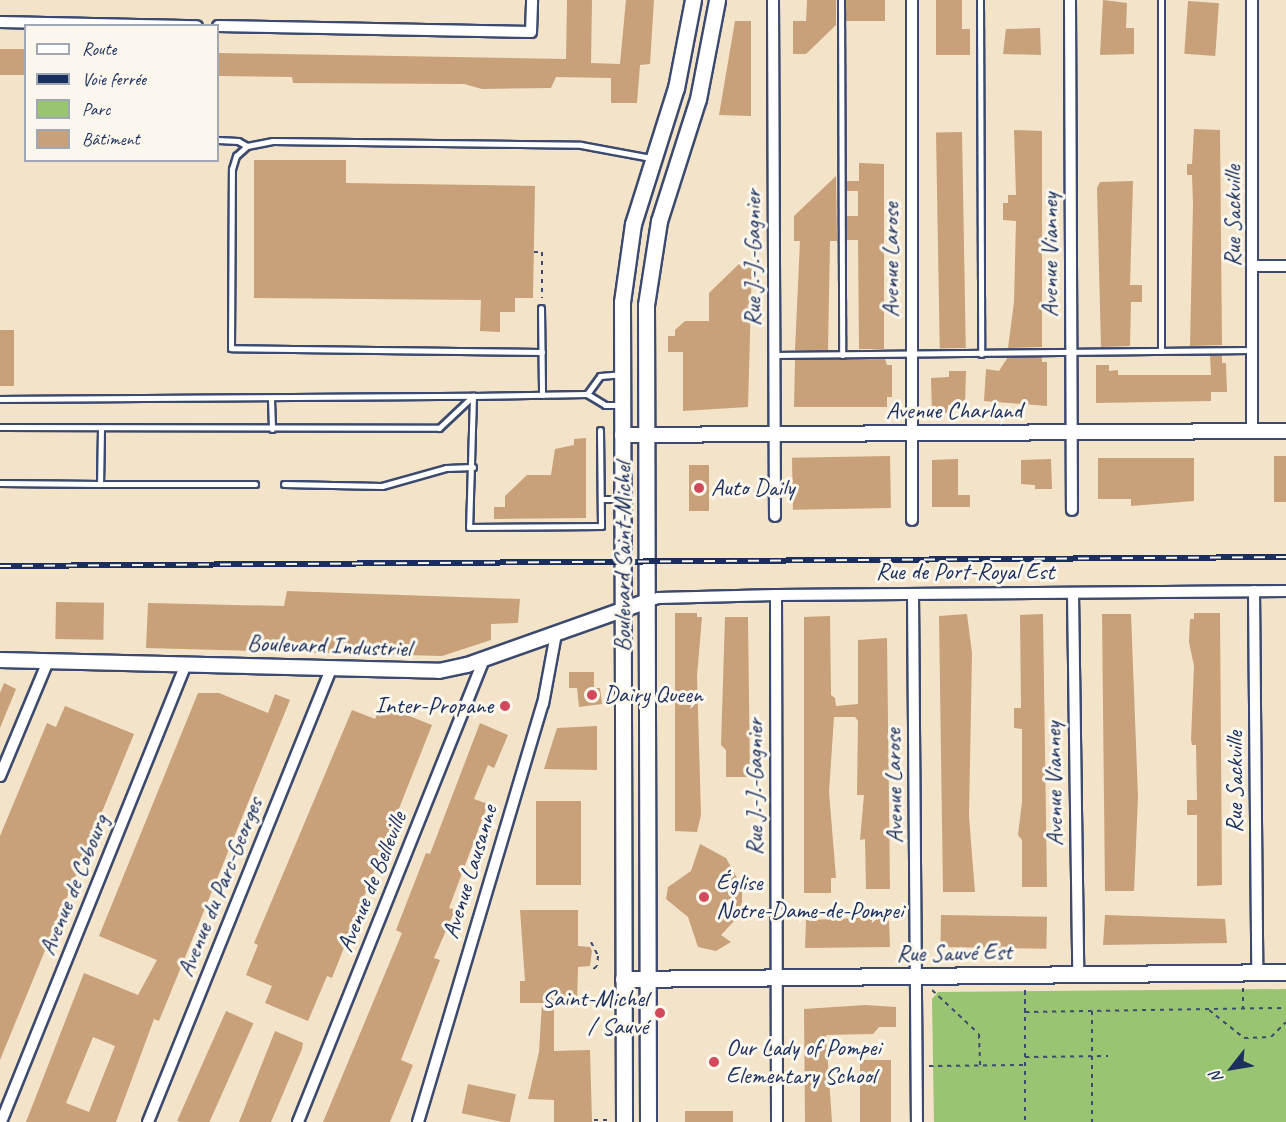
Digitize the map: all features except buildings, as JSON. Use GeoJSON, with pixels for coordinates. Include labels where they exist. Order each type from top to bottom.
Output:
{"type":"FeatureCollection","features":[{"type":"Feature","properties":{"kind":"main road","name":"Boulevard Saint-Michel"},"geometry":{"type":"LineString","coordinates":[[618,1121],[623,979],[622,302],[628,252],[652,158],[679,77],[693,0]]}},
{"type":"Feature","properties":{"kind":"main road","name":"Boulevard Saint-Michel"},"geometry":{"type":"LineString","coordinates":[[648,1122],[645,318],[652,252],[666,195],[702,84],[717,0]]}},
{"type":"Feature","properties":{"kind":"main road","name":"Rue Sauvé Est"},"geometry":{"type":"LineString","coordinates":[[623,979],[1286,972]]}},
{"type":"Feature","properties":{"kind":"street"},"geometry":{"type":"LineString","coordinates":[[219,26],[531,32],[532,0]]}},
{"type":"Feature","properties":{"kind":"street","name":"Rue J.-J.-Gagnier"},"geometry":{"type":"LineString","coordinates":[[773,0],[775,516]]}},
{"type":"Feature","properties":{"kind":"street","name":"Avenue Larose"},"geometry":{"type":"LineString","coordinates":[[912,0],[912,520]]}},
{"type":"Feature","properties":{"kind":"street","name":"Avenue Vianney"},"geometry":{"type":"LineString","coordinates":[[1070,0],[1072,510]]}},
{"type":"Feature","properties":{"kind":"street","name":"Rue Sackville"},"geometry":{"type":"LineString","coordinates":[[1252,0],[1254,266],[1252,431]]}},
{"type":"Feature","properties":{"kind":"street"},"geometry":{"type":"LineString","coordinates":[[0,22],[98,24]]}},
{"type":"Feature","properties":{"kind":"street"},"geometry":{"type":"LineString","coordinates":[[1254,266],[1286,266]]}},
{"type":"Feature","properties":{"kind":"street","name":"Avenue Charland"},"geometry":{"type":"LineString","coordinates":[[622,435],[1286,431]]}},
{"type":"Feature","properties":{"kind":"street","name":"Rue Sackville"},"geometry":{"type":"LineString","coordinates":[[1250,973],[1254,591]]}},
{"type":"Feature","properties":{"kind":"street","name":"Rue de Port-Royal Est"},"geometry":{"type":"LineString","coordinates":[[645,602],[658,598],[776,595],[1286,591]]}},
{"type":"Feature","properties":{"kind":"street","name":"Avenue Vianney"},"geometry":{"type":"LineString","coordinates":[[1073,593],[1078,974]]}},
{"type":"Feature","properties":{"kind":"street","name":"Avenue Larose"},"geometry":{"type":"LineString","coordinates":[[913,594],[917,1122]]}},
{"type":"Feature","properties":{"kind":"street","name":"Rue J.-J.-Gagnier"},"geometry":{"type":"LineString","coordinates":[[776,595],[779,977],[777,1122]]}},
{"type":"Feature","properties":{"kind":"street","name":"Boulevard Industriel"},"geometry":{"type":"LineString","coordinates":[[0,660],[439,671],[556,634],[645,602]]}},
{"type":"Feature","properties":{"kind":"street","name":"Avenue Lausanne"},"geometry":{"type":"LineString","coordinates":[[418,1122],[543,704],[556,634]]}},
{"type":"Feature","properties":{"kind":"street","name":"Avenue de Belleville"},"geometry":{"type":"LineString","coordinates":[[298,1122],[484,658]]}},
{"type":"Feature","properties":{"kind":"street"},"geometry":{"type":"LineString","coordinates":[[0,776],[48,662]]}},
{"type":"Feature","properties":{"kind":"street","name":"Avenue de Cobourg"},"geometry":{"type":"LineString","coordinates":[[1,1122],[186,664]]}},
{"type":"Feature","properties":{"kind":"street","name":"Avenue du Parc-Georges"},"geometry":{"type":"LineString","coordinates":[[148,1122],[331,669]]}},
{"type":"Feature","properties":{"kind":"lane"},"geometry":{"type":"LineString","coordinates":[[841,0],[842,355]]}},
{"type":"Feature","properties":{"kind":"lane"},"geometry":{"type":"LineString","coordinates":[[980,0],[981,354]]}},
{"type":"Feature","properties":{"kind":"lane"},"geometry":{"type":"LineString","coordinates":[[1161,0],[1161,351]]}},
{"type":"Feature","properties":{"kind":"lane"},"geometry":{"type":"LineString","coordinates":[[219,140],[238,141],[247,146]]}},
{"type":"Feature","properties":{"kind":"lane"},"geometry":{"type":"LineString","coordinates":[[542,352],[231,348],[232,169],[236,156],[247,146],[273,141],[580,145],[652,158]]}},
{"type":"Feature","properties":{"kind":"lane"},"geometry":{"type":"LineString","coordinates":[[541,308],[542,395]]}},
{"type":"Feature","properties":{"kind":"lane"},"geometry":{"type":"LineString","coordinates":[[774,355],[1253,350]]}},
{"type":"Feature","properties":{"kind":"lane"},"geometry":{"type":"LineString","coordinates":[[587,394],[600,376],[621,374]]}},
{"type":"Feature","properties":{"kind":"lane"},"geometry":{"type":"LineString","coordinates":[[0,399],[271,399],[587,394],[605,405],[621,405]]}},
{"type":"Feature","properties":{"kind":"lane"},"geometry":{"type":"LineString","coordinates":[[0,428],[439,428],[474,396]]}},
{"type":"Feature","properties":{"kind":"lane"},"geometry":{"type":"LineString","coordinates":[[474,396],[469,527],[601,526],[600,430]]}},
{"type":"Feature","properties":{"kind":"lane"},"geometry":{"type":"LineString","coordinates":[[271,399],[272,429]]}},
{"type":"Feature","properties":{"kind":"lane"},"geometry":{"type":"LineString","coordinates":[[100,484],[101,429]]}},
{"type":"Feature","properties":{"kind":"lane"},"geometry":{"type":"LineString","coordinates":[[284,484],[382,486],[446,468],[473,467]]}},
{"type":"Feature","properties":{"kind":"lane"},"geometry":{"type":"LineString","coordinates":[[0,483],[255,484]]}},
{"type":"Feature","properties":{"kind":"lane"},"geometry":{"type":"LineString","coordinates":[[602,500],[623,499]]}},
{"type":"Feature","properties":{"kind":"path"},"geometry":{"type":"LineString","coordinates":[[534,252],[542,252],[542,294]]}},
{"type":"Feature","properties":{"kind":"path"},"geometry":{"type":"LineString","coordinates":[[591,942],[598,956],[597,966],[591,970]]}},
{"type":"Feature","properties":{"kind":"path"},"geometry":{"type":"LineString","coordinates":[[1243,1009],[1250,973]]}},
{"type":"Feature","properties":{"kind":"path"},"geometry":{"type":"LineString","coordinates":[[1024,975],[1025,1122]]}},
{"type":"Feature","properties":{"kind":"path"},"geometry":{"type":"LineString","coordinates":[[917,976],[979,1034],[980,1065]]}},
{"type":"Feature","properties":{"kind":"path"},"geometry":{"type":"LineString","coordinates":[[1025,1012],[1286,1008]]}},
{"type":"Feature","properties":{"kind":"path"},"geometry":{"type":"LineString","coordinates":[[1209,1010],[1244,1038],[1271,1037],[1286,1022]]}},
{"type":"Feature","properties":{"kind":"path"},"geometry":{"type":"LineString","coordinates":[[1092,1011],[1092,1122]]}},
{"type":"Feature","properties":{"kind":"path"},"geometry":{"type":"LineString","coordinates":[[1025,1056],[1108,1056]]}},
{"type":"Feature","properties":{"kind":"path"},"geometry":{"type":"LineString","coordinates":[[916,1066],[1025,1065]]}},
{"type":"Feature","properties":{"kind":"path"},"geometry":{"type":"LineString","coordinates":[[594,1120],[618,1121]]}},
{"type":"Feature","properties":{"kind":"green space"},"geometry":{"type":"Polygon","coordinates":[[[1286,989],[1286,1122],[934,1122],[932,999],[938,992],[1286,989]]]}},
{"type":"Feature","properties":{"kind":"railway"},"geometry":{"type":"LineString","coordinates":[[0,566],[1286,557]]}},
{"type":"Feature","properties":{"kind":"place","name":"Auto Daily"},"geometry":{"type":"Point","coordinates":[699,488]}},
{"type":"Feature","properties":{"kind":"place","name":"Dairy Queen"},"geometry":{"type":"Point","coordinates":[592,695]}},
{"type":"Feature","properties":{"kind":"place","name":"Inter-Propane"},"geometry":{"type":"Point","coordinates":[505,706]}},
{"type":"Feature","properties":{"kind":"place","name":"Église Notre-Dame-de-Pompei"},"geometry":{"type":"Point","coordinates":[704,897]}},
{"type":"Feature","properties":{"kind":"place","name":"Saint-Michel / Sauvé"},"geometry":{"type":"Point","coordinates":[660,1013]}},
{"type":"Feature","properties":{"kind":"place","name":"Our Lady of Pompei Elementary School"},"geometry":{"type":"Point","coordinates":[714,1062]}}]}
